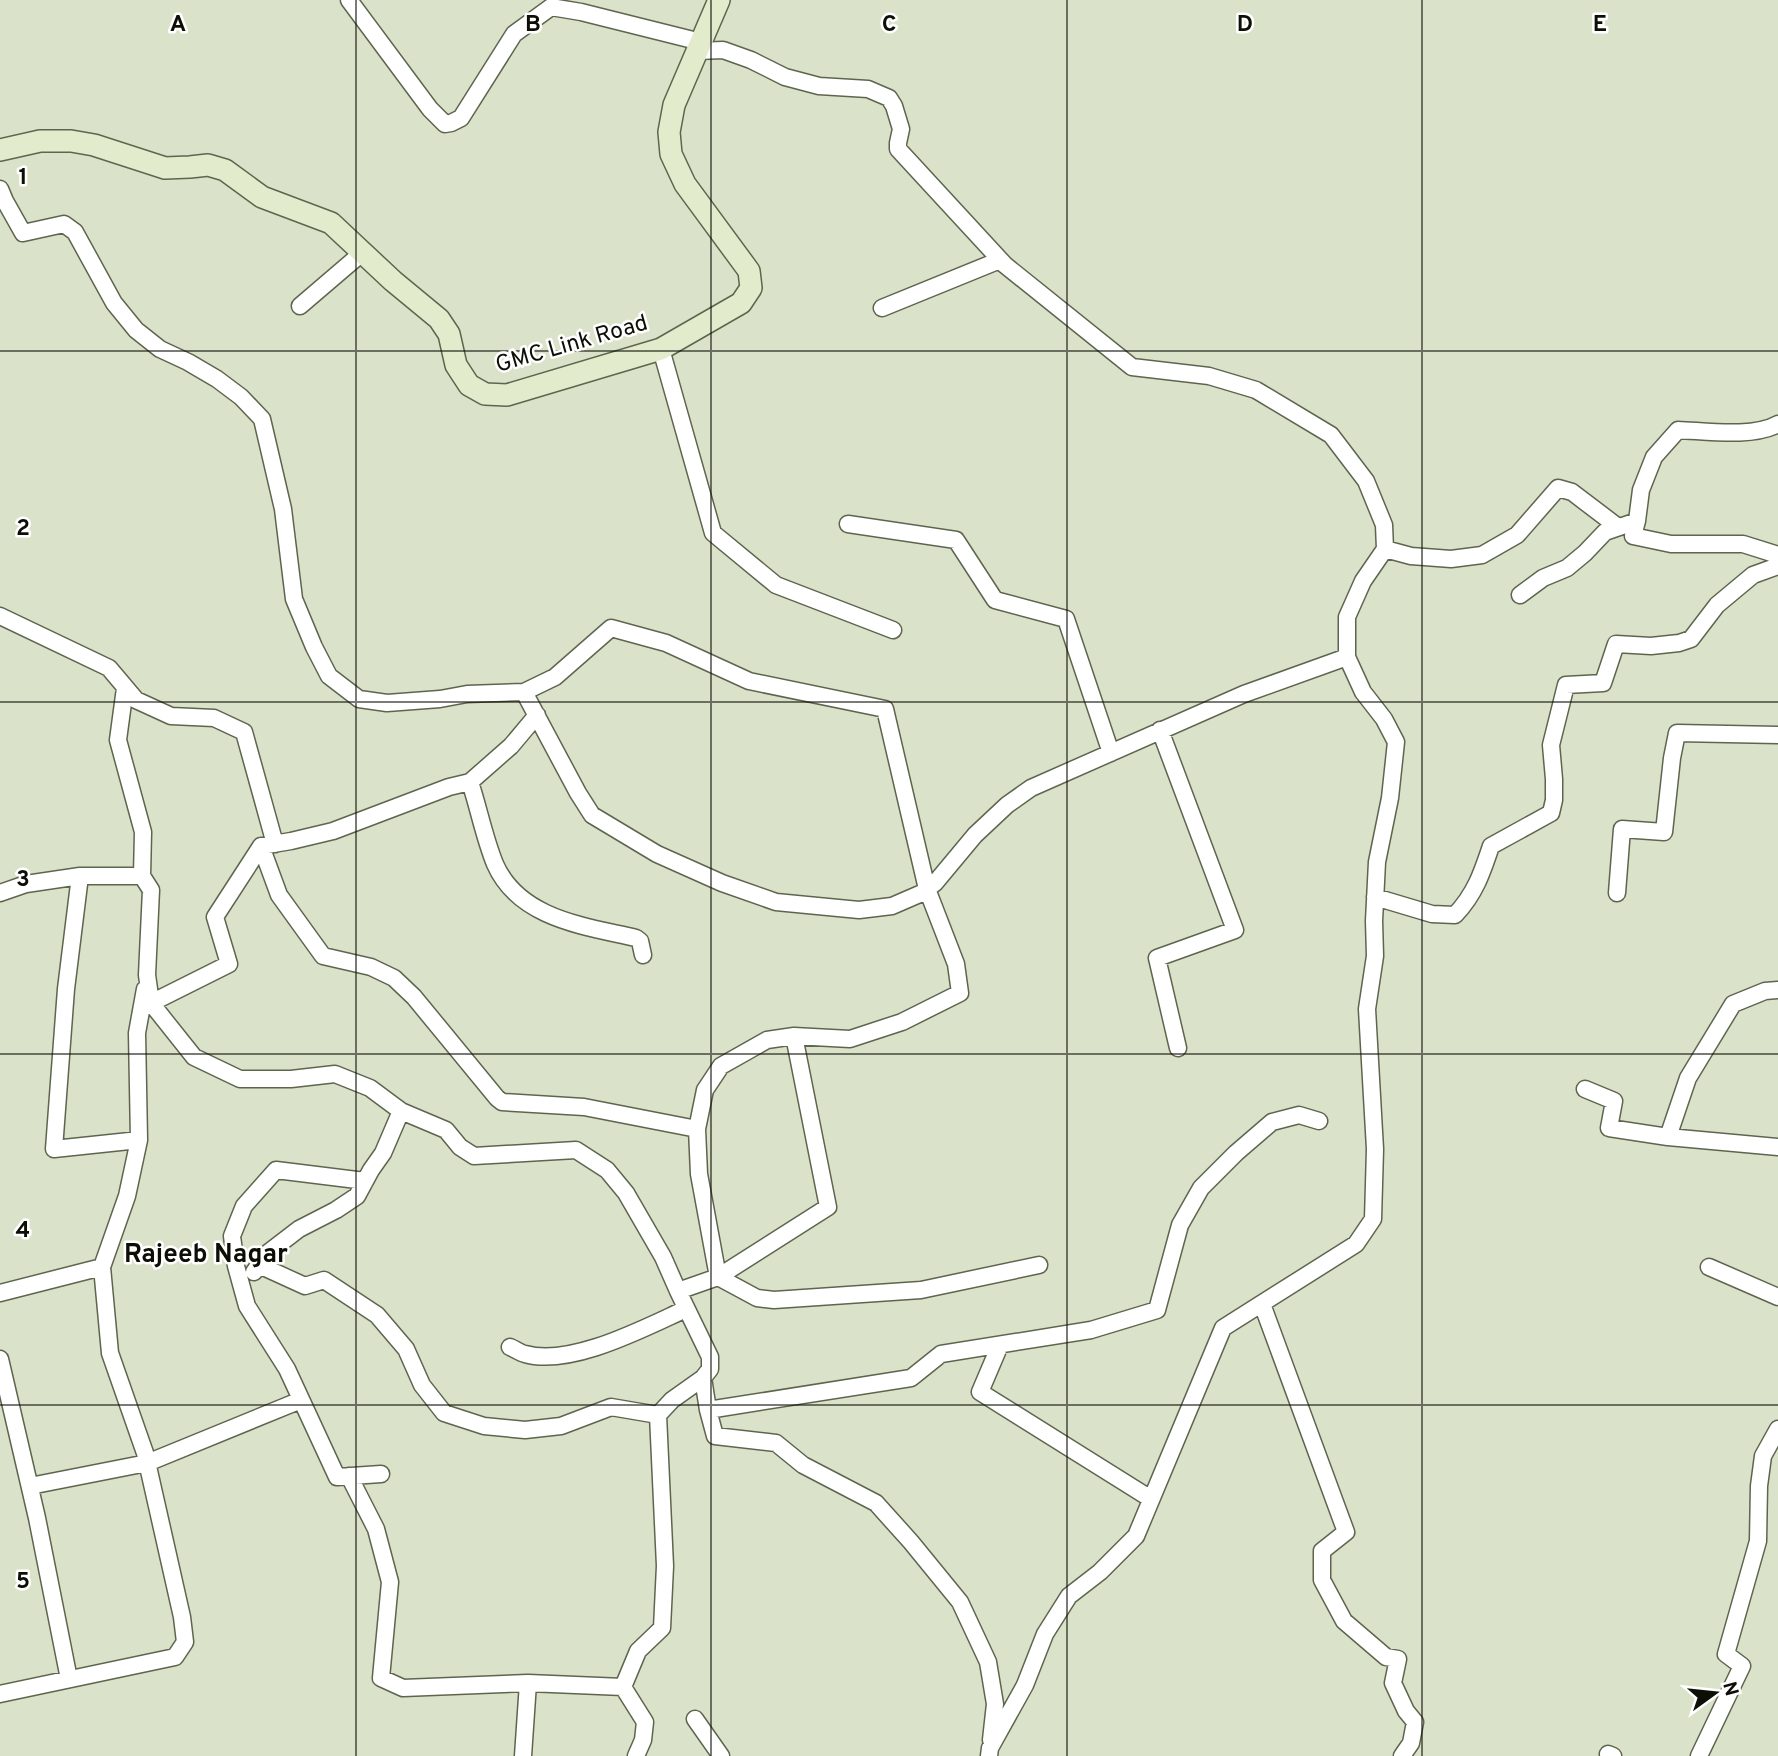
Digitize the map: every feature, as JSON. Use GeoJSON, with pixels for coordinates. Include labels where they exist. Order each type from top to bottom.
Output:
{"type":"FeatureCollection","features":[{"type":"Feature","properties":{"kind":"street"},"geometry":{"type":"LineString","coordinates":[[349,0],[430,109],[445,124],[461,118],[514,34],[551,3],[699,46],[723,50],[785,78],[819,86],[869,89],[889,98],[901,129],[898,149],[1000,260],[1132,367],[1209,376],[1256,390],[1331,435],[1366,481],[1384,525],[1385,549],[1363,580],[1347,617],[1347,657],[1363,692],[1384,719],[1396,742],[1390,798],[1377,862],[1375,956],[1367,1009],[1375,1149],[1373,1219],[1356,1244],[1223,1328],[1136,1536],[1100,1572],[1069,1597],[1045,1634],[1025,1685],[989,1752]]}},
{"type":"Feature","properties":{"kind":"street","name":"GMC Link Road"},"geometry":{"type":"LineString","coordinates":[[0,150],[40,141],[71,141],[94,145],[165,168],[208,165],[225,170],[262,197],[331,223],[393,281],[439,319],[449,334],[456,365],[469,385],[485,394],[507,395],[661,349],[741,303],[751,288],[749,271],[685,184],[671,154],[668,132],[674,105],[719,0]]}},
{"type":"Feature","properties":{"kind":"street"},"geometry":{"type":"LineString","coordinates":[[0,189],[23,233],[64,224],[75,232],[114,303],[136,330],[160,349],[217,379],[241,397],[262,419],[283,509],[294,599],[329,676],[359,699],[387,704],[467,694],[524,692],[555,677],[611,628],[666,643],[749,681],[885,709],[927,889],[956,964],[960,993],[902,1022],[850,1039],[794,1036],[766,1040],[721,1066],[705,1090],[697,1129],[699,1174],[718,1277]]}},
{"type":"Feature","properties":{"kind":"street"},"geometry":{"type":"LineString","coordinates":[[300,306],[362,253]]}},
{"type":"Feature","properties":{"kind":"street"},"geometry":{"type":"LineString","coordinates":[[882,308],[1000,260]]}},
{"type":"Feature","properties":{"kind":"street"},"geometry":{"type":"LineString","coordinates":[[661,349],[713,533],[776,585],[893,630]]}},
{"type":"Feature","properties":{"kind":"street"},"geometry":{"type":"LineString","coordinates":[[1778,424],[1771,428],[1737,433],[1678,430],[1654,457],[1641,490],[1633,536],[1671,544],[1743,544],[1778,555]]}},
{"type":"Feature","properties":{"kind":"street"},"geometry":{"type":"LineString","coordinates":[[1385,549],[1411,556],[1451,559],[1482,555],[1517,535],[1558,488],[1572,492],[1618,527]]}},
{"type":"Feature","properties":{"kind":"street"},"geometry":{"type":"LineString","coordinates":[[1520,595],[1543,578],[1567,568],[1605,532],[1636,521]]}},
{"type":"Feature","properties":{"kind":"street"},"geometry":{"type":"LineString","coordinates":[[848,524],[956,540],[995,600],[1066,619],[1111,752]]}},
{"type":"Feature","properties":{"kind":"street"},"geometry":{"type":"LineString","coordinates":[[1375,897],[1432,914],[1455,915],[1479,881],[1491,846],[1551,813],[1554,779],[1551,745],[1566,685],[1603,684],[1616,644],[1651,646],[1691,639],[1717,605],[1737,588],[1753,575],[1778,566]]}},
{"type":"Feature","properties":{"kind":"street"},"geometry":{"type":"LineString","coordinates":[[0,616],[109,668],[136,700],[171,716],[214,718],[244,732],[279,895],[323,956],[371,967],[394,978],[414,997],[502,1102],[584,1107],[697,1129]]}},
{"type":"Feature","properties":{"kind":"street"},"geometry":{"type":"LineString","coordinates":[[524,692],[592,815],[657,854],[722,883],[776,902],[859,910],[892,906],[922,893],[935,883],[975,835],[1007,805],[1031,788],[1244,694],[1347,657]]}},
{"type":"Feature","properties":{"kind":"street"},"geometry":{"type":"LineString","coordinates":[[125,688],[118,740],[143,832],[142,876],[151,890],[148,975],[151,1003],[194,1056],[240,1079],[291,1079],[335,1074],[370,1088],[401,1111],[446,1130],[460,1147],[474,1156],[576,1150],[607,1170],[626,1193],[663,1257],[709,1357],[710,1369],[703,1378],[673,1399],[658,1415],[664,1566],[663,1628],[638,1651],[624,1687]]}},
{"type":"Feature","properties":{"kind":"street"},"geometry":{"type":"LineString","coordinates":[[151,1003],[229,964],[215,917],[268,845],[333,831],[449,786],[470,782],[511,746],[537,715]]}},
{"type":"Feature","properties":{"kind":"street"},"geometry":{"type":"LineString","coordinates":[[1160,730],[1235,930],[1157,958],[1178,1048]]}},
{"type":"Feature","properties":{"kind":"street"},"geometry":{"type":"LineString","coordinates":[[1617,893],[1622,829],[1664,832],[1677,733],[1778,735]]}},
{"type":"Feature","properties":{"kind":"street"},"geometry":{"type":"LineString","coordinates":[[470,782],[496,866],[518,896],[543,913],[576,925],[636,938],[640,941],[643,956]]}},
{"type":"Feature","properties":{"kind":"street"},"geometry":{"type":"LineString","coordinates":[[0,893],[26,884],[80,876],[142,876]]}},
{"type":"Feature","properties":{"kind":"street"},"geometry":{"type":"LineString","coordinates":[[80,876],[66,989],[54,1149],[139,1140]]}},
{"type":"Feature","properties":{"kind":"street"},"geometry":{"type":"LineString","coordinates":[[0,1694],[175,1657],[185,1642],[182,1617],[147,1463],[110,1353],[102,1267],[127,1196],[139,1140],[137,1033],[148,975]]}},
{"type":"Feature","properties":{"kind":"street"},"geometry":{"type":"LineString","coordinates":[[1668,1137],[1688,1078],[1733,1004],[1765,991],[1778,990]]}},
{"type":"Feature","properties":{"kind":"street"},"geometry":{"type":"LineString","coordinates":[[678,1292],[718,1277],[828,1208],[794,1036]]}},
{"type":"Feature","properties":{"kind":"street"},"geometry":{"type":"LineString","coordinates":[[1585,1089],[1614,1101],[1609,1128],[1668,1137],[1778,1147]]}},
{"type":"Feature","properties":{"kind":"street"},"geometry":{"type":"LineString","coordinates":[[242,1287],[269,1252],[299,1229],[357,1196],[383,1153],[401,1111]]}},
{"type":"Feature","properties":{"kind":"street"},"geometry":{"type":"LineString","coordinates":[[708,1410],[911,1378],[941,1354],[1091,1330],[1157,1310],[1180,1225],[1201,1188],[1272,1122],[1299,1115],[1320,1121]]}},
{"type":"Feature","properties":{"kind":"street"},"geometry":{"type":"LineString","coordinates":[[365,1181],[275,1170],[244,1206],[232,1236],[236,1266],[247,1306],[287,1369],[337,1477],[381,1474]]}},
{"type":"Feature","properties":{"kind":"street"},"geometry":{"type":"LineString","coordinates":[[259,1265],[305,1286],[324,1280],[377,1315],[406,1349],[422,1385],[444,1413],[484,1426],[525,1430],[561,1426],[611,1407],[658,1415]]}},
{"type":"Feature","properties":{"kind":"street"},"geometry":{"type":"LineString","coordinates":[[718,1277],[757,1298],[774,1300],[921,1290],[1039,1265]]}},
{"type":"Feature","properties":{"kind":"street"},"geometry":{"type":"LineString","coordinates":[[0,1293],[102,1267]]}},
{"type":"Feature","properties":{"kind":"street"},"geometry":{"type":"LineString","coordinates":[[1709,1267],[1778,1297]]}},
{"type":"Feature","properties":{"kind":"street"},"geometry":{"type":"LineString","coordinates":[[1262,1304],[1346,1532],[1322,1551],[1322,1580],[1344,1621],[1386,1657],[1398,1659],[1393,1683],[1406,1711],[1415,1722],[1411,1743],[1402,1756]]}},
{"type":"Feature","properties":{"kind":"street"},"geometry":{"type":"LineString","coordinates":[[510,1347],[524,1354],[555,1357],[590,1349],[687,1309]]}},
{"type":"Feature","properties":{"kind":"street"},"geometry":{"type":"LineString","coordinates":[[1000,1345],[980,1392],[1152,1499]]}},
{"type":"Feature","properties":{"kind":"street"},"geometry":{"type":"LineString","coordinates":[[0,1359],[30,1486],[69,1679]]}},
{"type":"Feature","properties":{"kind":"street"},"geometry":{"type":"LineString","coordinates":[[703,1378],[715,1436],[776,1443],[803,1465],[876,1503],[960,1602],[988,1662],[995,1704],[989,1752]]}},
{"type":"Feature","properties":{"kind":"street"},"geometry":{"type":"LineString","coordinates":[[30,1486],[147,1463],[301,1400]]}},
{"type":"Feature","properties":{"kind":"street"},"geometry":{"type":"LineString","coordinates":[[1699,1756],[1742,1667],[1726,1654],[1758,1541],[1759,1486],[1763,1456],[1778,1429]]}},
{"type":"Feature","properties":{"kind":"street"},"geometry":{"type":"LineString","coordinates":[[349,1476],[376,1529],[390,1582],[381,1678],[403,1688],[528,1683],[624,1687]]}},
{"type":"Feature","properties":{"kind":"street"},"geometry":{"type":"LineString","coordinates":[[523,1756],[528,1683]]}},
{"type":"Feature","properties":{"kind":"street"},"geometry":{"type":"LineString","coordinates":[[624,1687],[645,1722],[643,1740],[636,1756]]}},
{"type":"Feature","properties":{"kind":"street"},"geometry":{"type":"LineString","coordinates":[[695,1719],[722,1756]]}},
{"type":"Feature","properties":{"kind":"district","name":"Rajeeb Nagar"},"geometry":{"type":"Point","coordinates":[206,1255]}}]}
